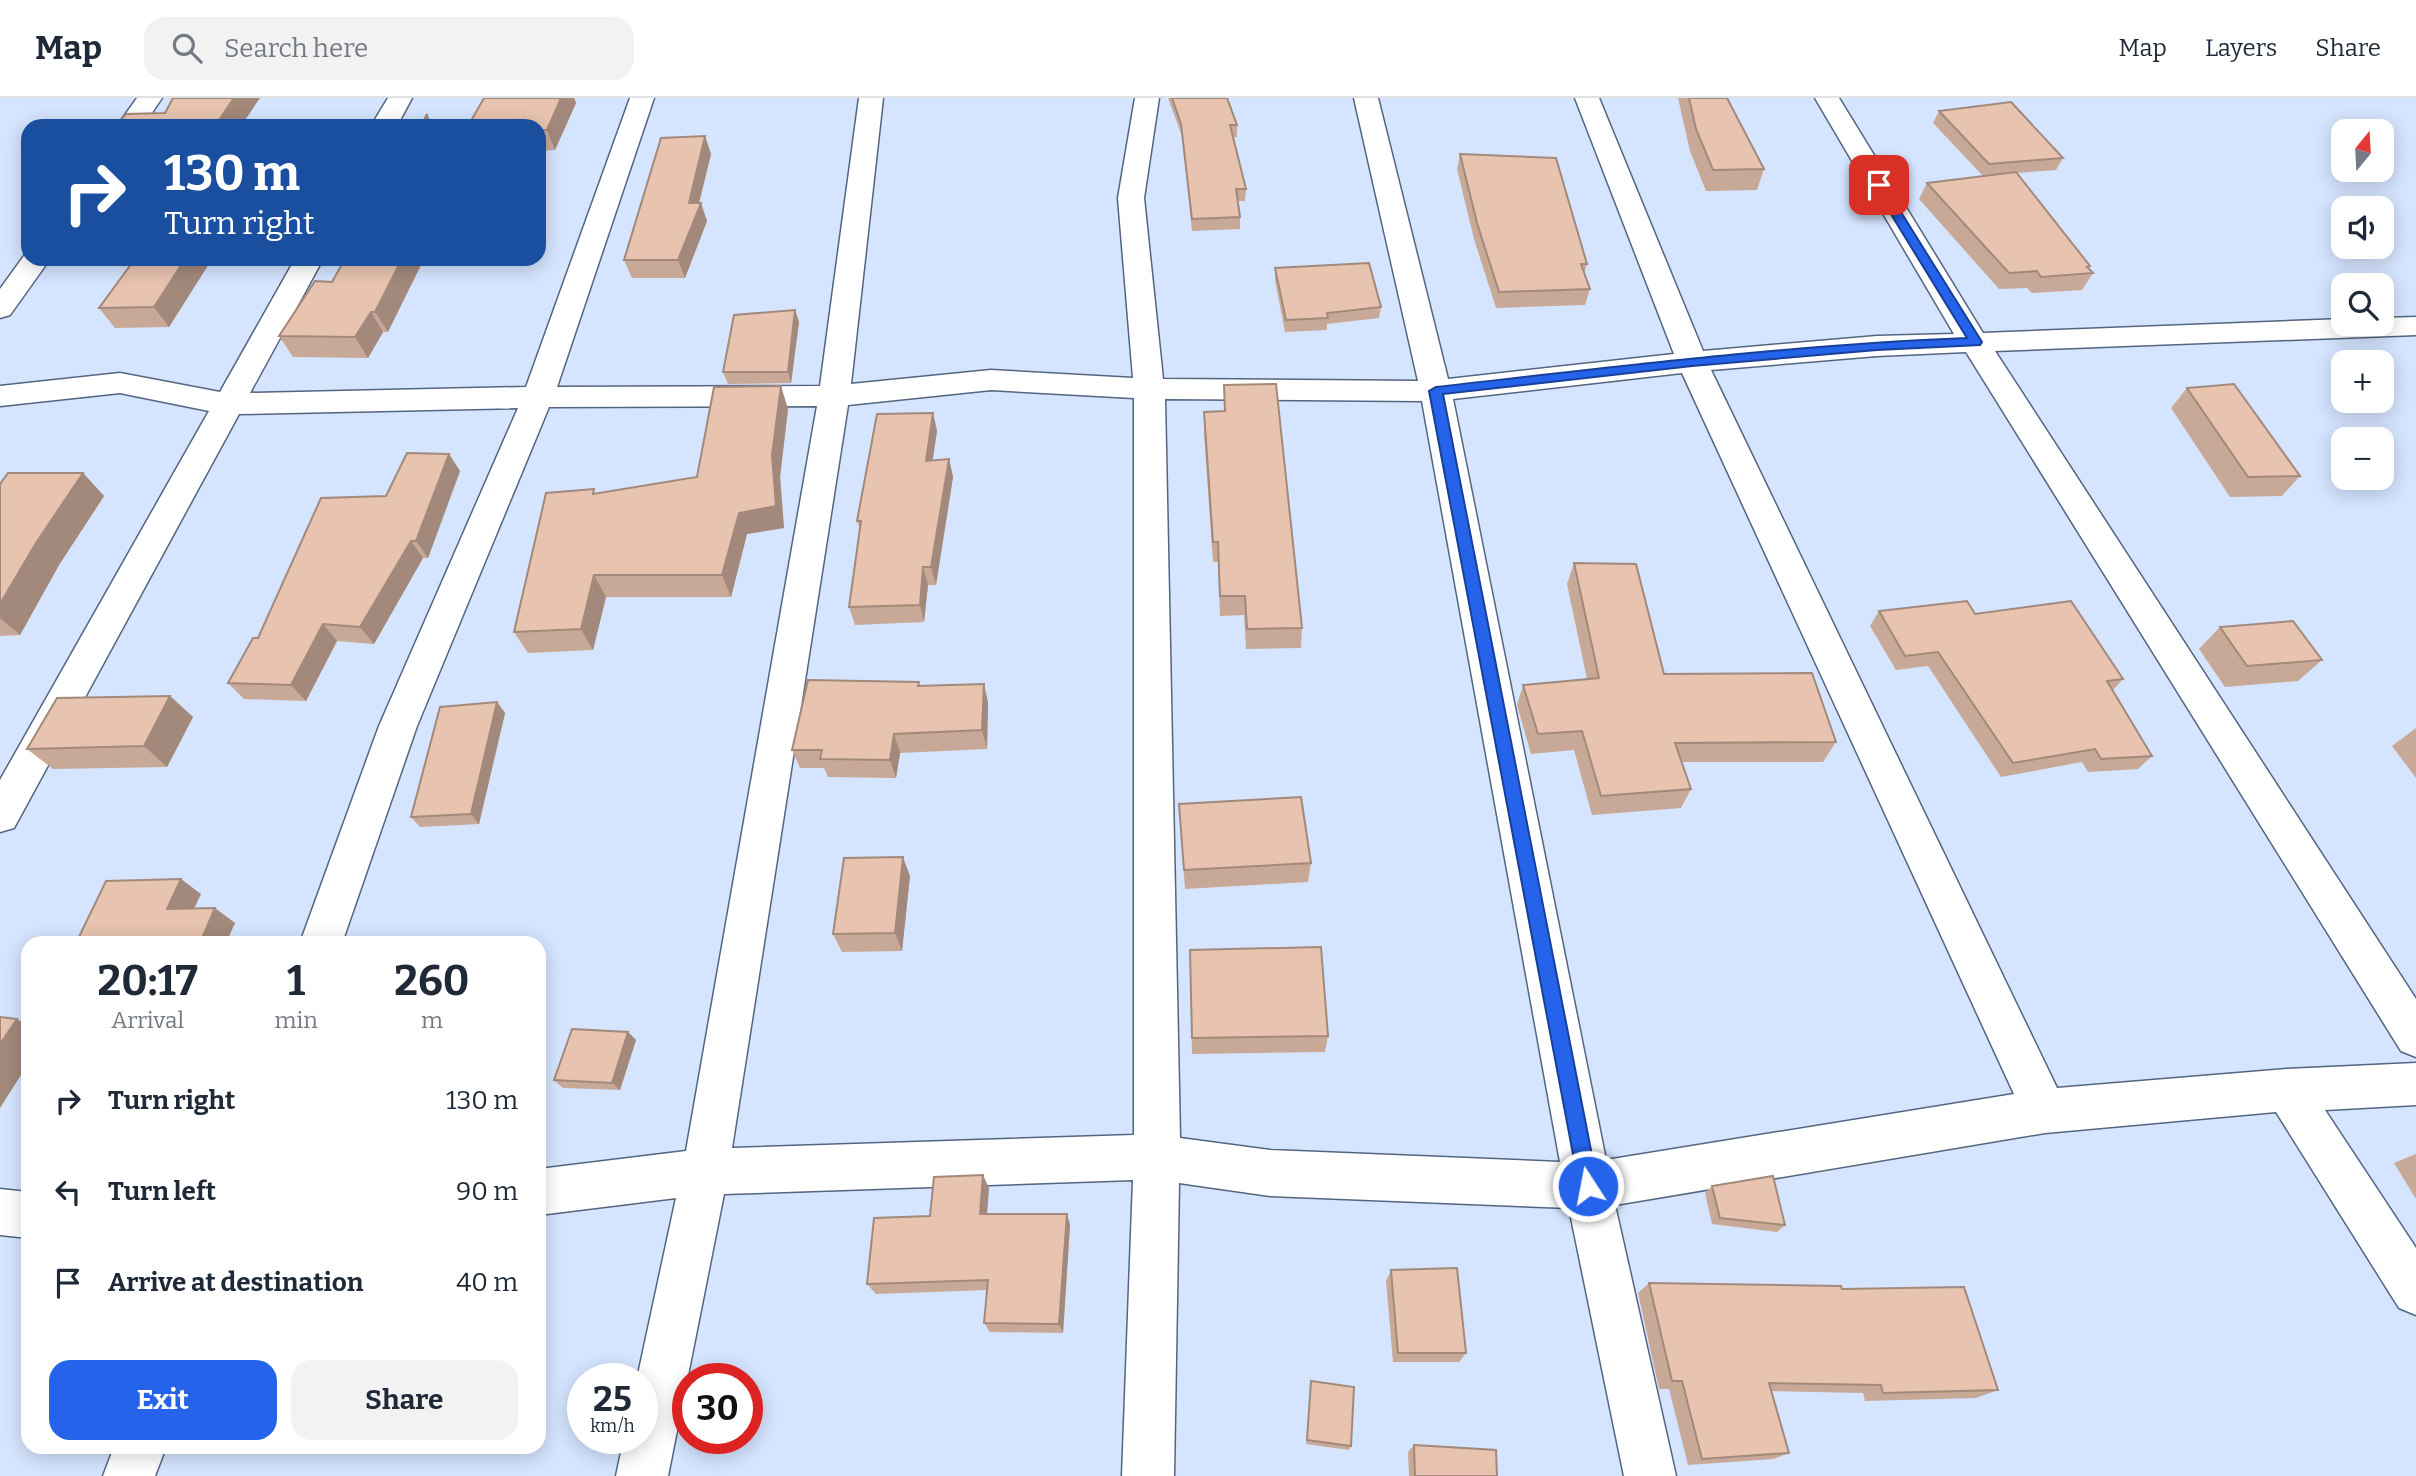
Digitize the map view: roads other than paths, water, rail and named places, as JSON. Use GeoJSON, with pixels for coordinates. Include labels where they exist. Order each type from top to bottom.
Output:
{"type":"FeatureCollection","features":[{"type":"Feature","properties":{"kind":"street"},"geometry":{"type":"LineString","coordinates":[[135,119],[150,98]]}},
{"type":"Feature","properties":{"kind":"street"},"geometry":{"type":"LineString","coordinates":[[388,119],[400,98]]}},
{"type":"Feature","properties":{"kind":"street"},"geometry":{"type":"LineString","coordinates":[[323,936],[398,726],[538,397],[642,98]]}},
{"type":"Feature","properties":{"kind":"street"},"geometry":{"type":"LineString","coordinates":[[642,1476],[705,1172],[834,396],[871,98]]}},
{"type":"Feature","properties":{"kind":"street"},"geometry":{"type":"LineString","coordinates":[[1147,98],[1131,198],[1149,389],[1157,1157],[1148,1476]]}},
{"type":"Feature","properties":{"kind":"street"},"geometry":{"type":"LineString","coordinates":[[1366,98],[1436,391],[1588,1186],[1650,1476]]}},
{"type":"Feature","properties":{"kind":"street"},"geometry":{"type":"LineString","coordinates":[[1587,98],[1692,362],[2045,1111]]}},
{"type":"Feature","properties":{"kind":"street"},"geometry":{"type":"LineString","coordinates":[[1826,98],[1976,342],[2416,1037]]}},
{"type":"Feature","properties":{"kind":"street"},"geometry":{"type":"LineString","coordinates":[[0,309],[31,266]]}},
{"type":"Feature","properties":{"kind":"street"},"geometry":{"type":"LineString","coordinates":[[0,816],[305,266]]}},
{"type":"Feature","properties":{"kind":"street"},"geometry":{"type":"LineString","coordinates":[[0,396],[120,383],[228,404],[538,397],[834,396],[991,380],[1149,389],[1436,391],[1692,362],[1877,346],[2416,326]]}},
{"type":"Feature","properties":{"kind":"street"},"geometry":{"type":"LineString","coordinates":[[546,1191],[705,1172],[1157,1157],[1270,1173],[1588,1186],[2045,1111],[2287,1090],[2416,1084]]}},
{"type":"Feature","properties":{"kind":"street"},"geometry":{"type":"LineString","coordinates":[[2287,1090],[2416,1291]]}},
{"type":"Feature","properties":{"kind":"street"},"geometry":{"type":"LineString","coordinates":[[0,1212],[21,1214]]}},
{"type":"Feature","properties":{"kind":"street"},"geometry":{"type":"LineString","coordinates":[[129,1476],[137,1454]]}}]}
